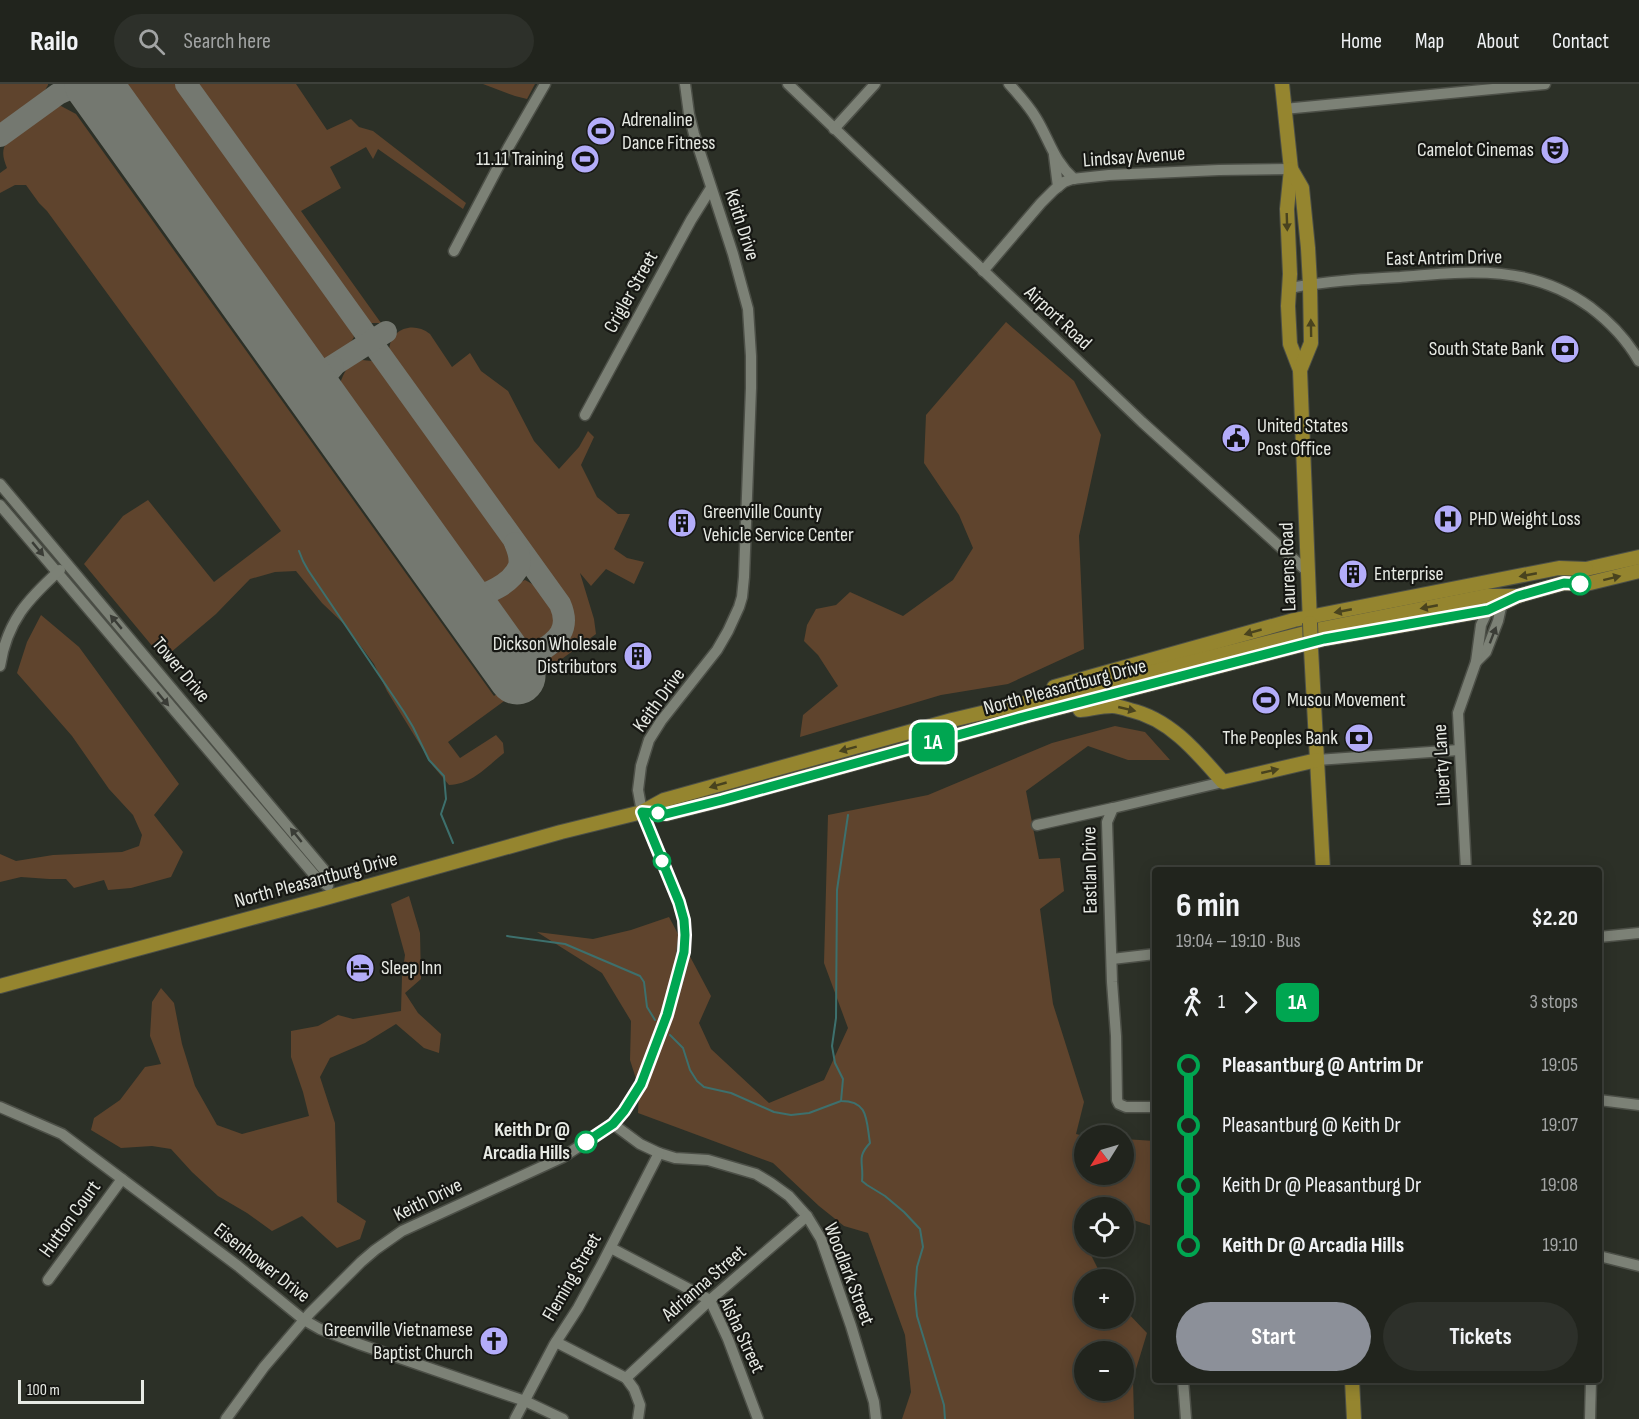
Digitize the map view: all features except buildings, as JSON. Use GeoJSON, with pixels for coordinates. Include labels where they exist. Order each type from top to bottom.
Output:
{"type":"FeatureCollection","features":[{"type":"Feature","properties":{"kind":"main road","name":"Laurens Road"},"geometry":{"type":"LineString","coordinates":[[1282,84],[1291,169],[1287,209],[1290,344],[1300,370],[1308,572],[1316,627],[1311,649],[1323,867]]}},
{"type":"Feature","properties":{"kind":"main road","name":"Laurens Road"},"geometry":{"type":"LineString","coordinates":[[1291,169],[1302,188],[1310,284],[1311,343],[1300,370]]}},
{"type":"Feature","properties":{"kind":"main road"},"geometry":{"type":"LineString","coordinates":[[1316,627],[1559,568],[1586,568],[1639,557]]}},
{"type":"Feature","properties":{"kind":"main road"},"geometry":{"type":"LineString","coordinates":[[1564,583],[1586,568]]}},
{"type":"Feature","properties":{"kind":"main road"},"geometry":{"type":"LineString","coordinates":[[1316,627],[1487,603],[1564,583],[1586,584],[1639,571]]}},
{"type":"Feature","properties":{"kind":"main road"},"geometry":{"type":"LineString","coordinates":[[1487,603],[1502,603],[1518,596]]}},
{"type":"Feature","properties":{"kind":"main road","name":"North Pleasantburg Drive"},"geometry":{"type":"LineString","coordinates":[[0,986],[561,832],[642,812],[664,800],[905,734],[1041,691],[1316,627]]}},
{"type":"Feature","properties":{"kind":"main road","name":"North Pleasantburg Drive"},"geometry":{"type":"LineString","coordinates":[[642,812],[666,814],[958,735],[1316,627]]}},
{"type":"Feature","properties":{"kind":"main road"},"geometry":{"type":"LineString","coordinates":[[1027,716],[1113,706],[1139,712],[1173,730],[1223,782]]}},
{"type":"Feature","properties":{"kind":"main road","name":"Eastlan Drive"},"geometry":{"type":"LineString","coordinates":[[1223,782],[1317,760]]}},
{"type":"Feature","properties":{"kind":"main road"},"geometry":{"type":"LineString","coordinates":[[1352,1383],[1354,1419]]}},
{"type":"Feature","properties":{"kind":"street"},"geometry":{"type":"LineString","coordinates":[[454,251],[545,84]]}},
{"type":"Feature","properties":{"kind":"street","name":"Keith Drive"},"geometry":{"type":"LineString","coordinates":[[226,1419],[264,1367],[304,1320],[361,1262],[402,1231],[552,1162],[613,1124],[641,1084],[667,1015],[684,952],[684,920],[679,902],[642,812],[638,790],[641,766],[649,740],[717,650],[735,617],[742,597],[751,388],[748,309],[689,114],[685,84]]}},
{"type":"Feature","properties":{"kind":"street","name":"Airport Road"},"geometry":{"type":"LineString","coordinates":[[788,84],[1142,422],[1308,572]]}},
{"type":"Feature","properties":{"kind":"street"},"geometry":{"type":"LineString","coordinates":[[834,129],[875,84]]}},
{"type":"Feature","properties":{"kind":"street"},"geometry":{"type":"LineString","coordinates":[[1009,84],[1029,106],[1054,155],[1064,170],[1074,179]]}},
{"type":"Feature","properties":{"kind":"street"},"geometry":{"type":"LineString","coordinates":[[1284,109],[1545,84]]}},
{"type":"Feature","properties":{"kind":"street"},"geometry":{"type":"LineString","coordinates":[[1054,155],[1058,187]]}},
{"type":"Feature","properties":{"kind":"street","name":"Lindsay Avenue"},"geometry":{"type":"LineString","coordinates":[[983,271],[1041,203],[1064,182],[1109,175],[1291,169]]}},
{"type":"Feature","properties":{"kind":"street","name":"Crigler Street"},"geometry":{"type":"LineString","coordinates":[[585,415],[711,188]]}},
{"type":"Feature","properties":{"kind":"street","name":"East Antrim Drive"},"geometry":{"type":"LineString","coordinates":[[1290,288],[1310,284],[1467,272],[1512,275],[1545,283],[1579,299],[1604,318],[1639,361]]}},
{"type":"Feature","properties":{"kind":"street","name":"Tower Drive"},"geometry":{"type":"LineString","coordinates":[[0,484],[325,871],[325,883]]}},
{"type":"Feature","properties":{"kind":"street","name":"Tower Drive"},"geometry":{"type":"LineString","coordinates":[[0,505],[316,877],[336,895]]}},
{"type":"Feature","properties":{"kind":"street"},"geometry":{"type":"LineString","coordinates":[[0,666],[7,639],[26,602],[67,563]]}},
{"type":"Feature","properties":{"kind":"street","name":"Liberty Lane"},"geometry":{"type":"LineString","coordinates":[[1466,867],[1458,713],[1476,662],[1481,625],[1487,603]]}},
{"type":"Feature","properties":{"kind":"street","name":"Liberty Lane"},"geometry":{"type":"LineString","coordinates":[[1476,662],[1486,652],[1502,603]]}},
{"type":"Feature","properties":{"kind":"street"},"geometry":{"type":"LineString","coordinates":[[1317,760],[1459,750]]}},
{"type":"Feature","properties":{"kind":"street","name":"Eastlan Drive"},"geometry":{"type":"LineString","coordinates":[[1152,1107],[1126,1107],[1119,1104],[1117,1100],[1106,827],[1113,808],[1223,782]]}},
{"type":"Feature","properties":{"kind":"street"},"geometry":{"type":"LineString","coordinates":[[1037,825],[1113,808]]}},
{"type":"Feature","properties":{"kind":"street"},"geometry":{"type":"LineString","coordinates":[[1602,937],[1639,933]]}},
{"type":"Feature","properties":{"kind":"street"},"geometry":{"type":"LineString","coordinates":[[1112,959],[1152,954]]}},
{"type":"Feature","properties":{"kind":"street"},"geometry":{"type":"LineString","coordinates":[[1602,1100],[1639,1105]]}},
{"type":"Feature","properties":{"kind":"street","name":"Eisenhower Drive"},"geometry":{"type":"LineString","coordinates":[[1,1110],[37,1122],[62,1134],[238,1266],[304,1320],[320,1329],[525,1401],[563,1419]]}},
{"type":"Feature","properties":{"kind":"street","name":"Woodlark Street"},"geometry":{"type":"LineString","coordinates":[[613,1124],[640,1144],[675,1158],[708,1160],[756,1174],[789,1196],[807,1216],[821,1239],[836,1280],[874,1402],[876,1419]]}},
{"type":"Feature","properties":{"kind":"street","name":"Fleming Street"},"geometry":{"type":"LineString","coordinates":[[515,1419],[556,1342],[578,1308],[659,1152]]}},
{"type":"Feature","properties":{"kind":"street","name":"Hutton Court"},"geometry":{"type":"LineString","coordinates":[[48,1280],[122,1179]]}},
{"type":"Feature","properties":{"kind":"street","name":"Adrianna Street"},"geometry":{"type":"LineString","coordinates":[[626,1378],[710,1300],[807,1216]]}},
{"type":"Feature","properties":{"kind":"street","name":"Aisha Street"},"geometry":{"type":"LineString","coordinates":[[610,1248],[710,1300],[728,1339],[758,1419]]}},
{"type":"Feature","properties":{"kind":"street"},"geometry":{"type":"LineString","coordinates":[[1602,1257],[1639,1266]]}},
{"type":"Feature","properties":{"kind":"street"},"geometry":{"type":"LineString","coordinates":[[556,1342],[626,1378],[634,1389],[640,1406],[638,1419]]}},
{"type":"Feature","properties":{"kind":"street"},"geometry":{"type":"LineString","coordinates":[[1184,1383],[1186,1419]]}},
{"type":"Feature","properties":{"kind":"street"},"geometry":{"type":"LineString","coordinates":[[1590,1419],[1591,1383]]}},
{"type":"Feature","properties":{"kind":"shaded area"},"geometry":{"type":"Polygon","coordinates":[[[0,84],[48,85],[41,97],[0,127],[0,84]]]}},
{"type":"Feature","properties":{"kind":"shaded area"},"geometry":{"type":"Polygon","coordinates":[[[126,84],[176,84],[349,324],[354,337],[345,349],[323,359],[126,84]]]}},
{"type":"Feature","properties":{"kind":"shaded area"},"geometry":{"type":"Polygon","coordinates":[[[197,84],[296,84],[327,130],[351,119],[359,127],[373,131],[466,203],[463,209],[378,149],[373,159],[366,147],[330,167],[341,188],[301,211],[381,323],[370,323],[197,84]]]}},
{"type":"Feature","properties":{"kind":"shaded area"},"geometry":{"type":"Polygon","coordinates":[[[483,84],[535,84],[527,99],[483,84]]]}},
{"type":"Feature","properties":{"kind":"shaded area"},"geometry":{"type":"Polygon","coordinates":[[[61,106],[76,114],[494,696],[564,642],[572,628],[571,609],[390,356],[391,340],[401,330],[415,328],[423,330],[430,334],[452,367],[470,353],[481,371],[508,391],[534,441],[559,469],[579,447],[588,431],[594,437],[581,465],[597,497],[618,514],[630,514],[614,549],[627,558],[644,562],[634,584],[606,569],[591,586],[580,573],[594,619],[596,634],[448,742],[460,758],[496,735],[503,743],[504,753],[472,778],[449,785],[433,766],[387,691],[374,664],[345,625],[322,603],[296,571],[275,572],[250,579],[216,614],[163,659],[84,564],[123,516],[148,500],[214,582],[281,531],[26,185],[15,185],[0,193],[0,173],[7,168],[3,154],[7,141],[47,111],[61,106]]]}},
{"type":"Feature","properties":{"kind":"shaded area"},"geometry":{"type":"Polygon","coordinates":[[[1006,322],[1074,381],[1101,435],[1079,536],[1084,649],[1008,684],[941,695],[800,737],[803,715],[838,686],[818,655],[804,641],[807,625],[816,609],[836,605],[850,592],[903,616],[953,580],[973,548],[959,515],[924,463],[926,415],[1006,322]]]}},
{"type":"Feature","properties":{"kind":"shaded area"},"geometry":{"type":"Polygon","coordinates":[[[362,360],[372,361],[381,370],[509,548],[510,566],[498,579],[486,585],[340,383],[348,368],[362,360]]]}},
{"type":"Feature","properties":{"kind":"shaded area"},"geometry":{"type":"Polygon","coordinates":[[[525,580],[544,596],[554,612],[556,622],[549,635],[531,648],[497,600],[509,588],[525,580]]]}},
{"type":"Feature","properties":{"kind":"shaded area"},"geometry":{"type":"Polygon","coordinates":[[[41,615],[79,647],[179,784],[154,815],[183,852],[171,877],[131,888],[108,890],[104,880],[74,888],[66,879],[21,877],[0,882],[0,854],[16,861],[53,855],[122,852],[139,846],[142,835],[133,815],[109,789],[72,736],[17,673],[27,642],[41,615]]]}},
{"type":"Feature","properties":{"kind":"shaded area"},"geometry":{"type":"Polygon","coordinates":[[[1115,726],[1145,732],[1170,760],[1128,760],[1088,746],[1026,791],[1039,859],[1060,858],[1064,891],[1040,909],[1053,1004],[1084,1102],[1078,1125],[1074,1125],[1074,1185],[1134,1185],[1134,1140],[1152,1141],[1152,1226],[1134,1220],[1134,1197],[1074,1197],[1074,1257],[1092,1257],[1098,1269],[1074,1269],[1074,1329],[1134,1329],[1134,1319],[1147,1333],[1134,1376],[1134,1341],[1074,1341],[1074,1401],[1134,1401],[1134,1419],[902,1419],[911,1392],[905,1335],[868,1233],[844,1226],[773,1163],[638,1113],[639,1088],[630,1060],[631,1021],[602,973],[537,932],[593,939],[631,930],[669,917],[711,996],[699,1023],[711,1049],[769,1103],[824,1080],[848,1028],[824,963],[828,815],[928,795],[1052,743],[1115,726]]]}},
{"type":"Feature","properties":{"kind":"shaded area"},"geometry":{"type":"Polygon","coordinates":[[[409,896],[420,933],[421,979],[405,993],[418,1013],[441,1034],[439,1053],[424,1048],[396,1024],[365,1043],[330,1058],[320,1077],[335,1123],[337,1202],[366,1221],[360,1239],[337,1248],[302,1216],[272,1231],[218,1196],[171,1149],[152,1146],[121,1148],[91,1130],[94,1118],[120,1100],[145,1067],[161,1064],[150,1036],[152,1002],[161,988],[174,1003],[182,1044],[195,1086],[217,1125],[242,1134],[309,1116],[291,1057],[291,1031],[318,1026],[338,1015],[353,1019],[401,1011],[405,955],[391,904],[409,896]]]}},
{"type":"Feature","properties":{"kind":"waterway"},"geometry":{"type":"LineString","coordinates":[[299,551],[308,570],[404,712],[429,760],[444,776],[446,799],[441,814],[453,843]]}},
{"type":"Feature","properties":{"kind":"waterway"},"geometry":{"type":"LineString","coordinates":[[848,815],[837,890],[836,1018],[832,1046],[835,1063],[843,1079],[841,1101],[857,1104],[866,1120],[870,1143],[862,1157],[862,1181],[885,1196],[920,1229],[923,1247],[917,1267],[915,1294],[917,1316],[944,1405],[945,1419]]}},
{"type":"Feature","properties":{"kind":"waterway"},"geometry":{"type":"LineString","coordinates":[[507,936],[565,944],[640,976],[644,982],[647,1007],[655,1020]]}},
{"type":"Feature","properties":{"kind":"waterway"},"geometry":{"type":"LineString","coordinates":[[670,1035],[683,1048],[690,1070],[704,1087],[731,1093],[774,1112],[791,1115],[809,1113],[841,1101]]}},
{"type":"Feature","properties":{"kind":"taxiway"},"geometry":{"type":"LineString","coordinates":[[186,84],[560,604],[563,613],[563,627],[551,644],[521,659],[510,658],[499,650]]}},
{"type":"Feature","properties":{"kind":"taxiway"},"geometry":{"type":"LineString","coordinates":[[0,136],[58,94],[69,89],[86,89],[99,99],[146,159]]}},
{"type":"Feature","properties":{"kind":"taxiway"},"geometry":{"type":"LineString","coordinates":[[292,362],[306,372],[323,372],[386,332]]}},
{"type":"Feature","properties":{"kind":"taxiway"},"geometry":{"type":"LineString","coordinates":[[324,406],[321,395],[322,385],[333,367]]}},
{"type":"Feature","properties":{"kind":"taxiway"},"geometry":{"type":"LineString","coordinates":[[452,584],[461,592],[474,596],[497,588],[511,578],[519,566],[515,543]]}},
{"type":"Feature","properties":{"kind":"runway"},"geometry":{"type":"LineString","coordinates":[[93,84],[517,676]]}},
{"type":"Feature","properties":{"kind":"bus line","name":"1A"},"geometry":{"type":"LineString","coordinates":[[586,1142],[613,1124],[641,1084],[667,1015],[684,952],[684,920],[679,902],[642,812],[666,814],[1027,716],[1324,639],[1488,610],[1518,596],[1564,583],[1580,584]]}},
{"type":"Feature","properties":{"kind":"place","name":"Adrenaline Dance Fitness"},"geometry":{"type":"Point","coordinates":[601,131]}},
{"type":"Feature","properties":{"kind":"place","name":"Camelot Cinemas"},"geometry":{"type":"Point","coordinates":[1555,150]}},
{"type":"Feature","properties":{"kind":"place","name":"11.11 Training"},"geometry":{"type":"Point","coordinates":[585,159]}},
{"type":"Feature","properties":{"kind":"place","name":"South State Bank"},"geometry":{"type":"Point","coordinates":[1565,349]}},
{"type":"Feature","properties":{"kind":"place","name":"United States Post Office"},"geometry":{"type":"Point","coordinates":[1236,438]}},
{"type":"Feature","properties":{"kind":"place","name":"PHD Weight Loss"},"geometry":{"type":"Point","coordinates":[1448,519]}},
{"type":"Feature","properties":{"kind":"place","name":"Greenville County Vehicle Service Center"},"geometry":{"type":"Point","coordinates":[682,523]}},
{"type":"Feature","properties":{"kind":"place","name":"Enterprise"},"geometry":{"type":"Point","coordinates":[1353,574]}},
{"type":"Feature","properties":{"kind":"place","name":"Dickson Wholesale Distributors"},"geometry":{"type":"Point","coordinates":[638,656]}},
{"type":"Feature","properties":{"kind":"place","name":"Musou Movement"},"geometry":{"type":"Point","coordinates":[1266,700]}},
{"type":"Feature","properties":{"kind":"place","name":"The Peoples Bank"},"geometry":{"type":"Point","coordinates":[1359,738]}},
{"type":"Feature","properties":{"kind":"place","name":"Sleep Inn"},"geometry":{"type":"Point","coordinates":[360,968]}},
{"type":"Feature","properties":{"kind":"place","name":"Keith Dr @ Arcadia Hills"},"geometry":{"type":"Point","coordinates":[586,1142]}},
{"type":"Feature","properties":{"kind":"place","name":"Greenville Vietnamese Baptist Church"},"geometry":{"type":"Point","coordinates":[494,1341]}}]}
